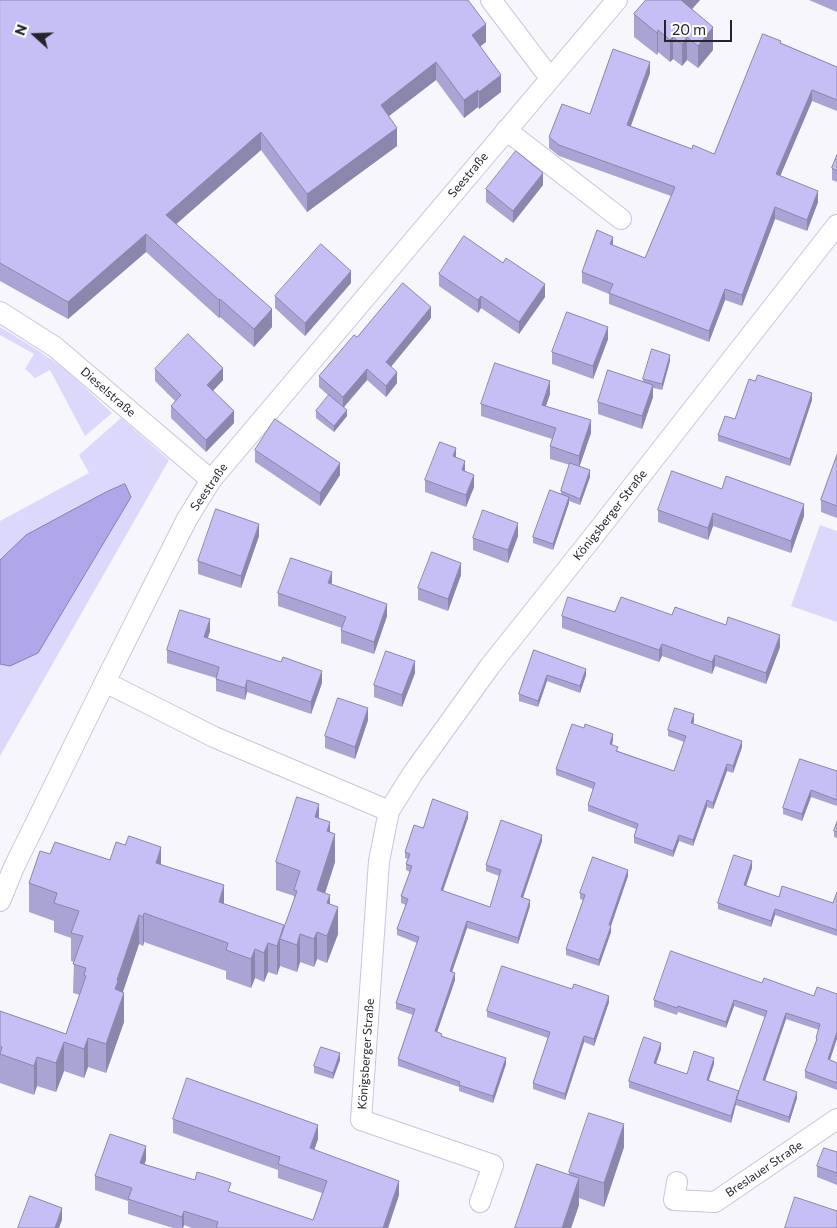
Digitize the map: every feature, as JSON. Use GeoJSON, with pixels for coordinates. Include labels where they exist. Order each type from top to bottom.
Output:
{"type":"FeatureCollection","features":[{"type":"Feature","properties":{"kind":"street"},"geometry":{"type":"LineString","coordinates":[[491,0],[550,78]]}},
{"type":"Feature","properties":{"kind":"street","name":"Seestraße"},"geometry":{"type":"LineString","coordinates":[[0,901],[14,867],[105,682],[190,513],[211,480],[617,0]]}},
{"type":"Feature","properties":{"kind":"street"},"geometry":{"type":"LineString","coordinates":[[506,130],[621,218]]}},
{"type":"Feature","properties":{"kind":"street","name":"Königsberger Straße"},"geometry":{"type":"LineString","coordinates":[[480,1202],[492,1166],[361,1120],[379,861],[389,811],[413,773],[490,666],[837,224]]}},
{"type":"Feature","properties":{"kind":"street","name":"Dieselstraße"},"geometry":{"type":"LineString","coordinates":[[0,312],[56,347],[211,480]]}},
{"type":"Feature","properties":{"kind":"street"},"geometry":{"type":"LineString","coordinates":[[105,682],[214,737],[389,811]]}},
{"type":"Feature","properties":{"kind":"street","name":"Breslauer Straße"},"geometry":{"type":"LineString","coordinates":[[677,1182],[674,1200],[715,1202],[837,1119]]}},
{"type":"Feature","properties":{"kind":"shaded area"},"geometry":{"type":"Polygon","coordinates":[[[0,327],[65,369],[112,413],[85,436],[50,370],[35,378],[25,369],[34,354],[0,335],[0,327]]]}},
{"type":"Feature","properties":{"kind":"shaded area"},"geometry":{"type":"Polygon","coordinates":[[[121,418],[169,460],[0,756],[0,521],[89,473],[79,455],[121,418]]]}},
{"type":"Feature","properties":{"kind":"shaded area"},"geometry":{"type":"Polygon","coordinates":[[[125,484],[131,497],[38,653],[10,666],[0,664],[0,560],[26,535],[106,492],[125,484]]]}},
{"type":"Feature","properties":{"kind":"shaded area"},"geometry":{"type":"Polygon","coordinates":[[[820,525],[837,531],[837,622],[791,606],[820,525]]]}},
{"type":"Feature","properties":{"kind":"building"},"geometry":{"type":"Polygon","coordinates":[[[0,0],[468,0],[486,24],[472,35],[501,75],[479,92],[478,90],[464,100],[436,62],[381,105],[397,128],[307,194],[261,132],[166,215],[272,309],[254,329],[146,234],[68,302],[0,263],[0,0]]]}},
{"type":"Feature","properties":{"kind":"building"},"geometry":{"type":"Polygon","coordinates":[[[646,0],[681,0],[713,27],[698,46],[687,37],[682,44],[673,37],[670,40],[658,30],[657,33],[634,14],[646,0]]]}},
{"type":"Feature","properties":{"kind":"building"},"geometry":{"type":"Polygon","coordinates":[[[763,34],[837,67],[837,100],[812,90],[776,174],[818,191],[807,220],[775,207],[742,295],[725,289],[709,331],[609,293],[613,284],[582,272],[597,230],[613,237],[610,244],[645,258],[675,187],[559,145],[549,137],[562,104],[590,114],[613,49],[650,62],[627,125],[692,149],[693,145],[714,154],[763,34]]]}},
{"type":"Feature","properties":{"kind":"building"},"geometry":{"type":"Polygon","coordinates":[[[516,151],[543,173],[513,211],[486,189],[516,151]]]}},
{"type":"Feature","properties":{"kind":"building"},"geometry":{"type":"Polygon","coordinates":[[[837,155],[837,171],[832,168],[837,155]]]}},
{"type":"Feature","properties":{"kind":"building"},"geometry":{"type":"Polygon","coordinates":[[[464,236],[503,263],[506,258],[545,284],[519,322],[481,296],[478,300],[439,274],[464,236]]]}},
{"type":"Feature","properties":{"kind":"building"},"geometry":{"type":"Polygon","coordinates":[[[321,244],[351,271],[305,323],[275,296],[321,244]]]}},
{"type":"Feature","properties":{"kind":"building"},"geometry":{"type":"Polygon","coordinates":[[[403,283],[431,307],[386,362],[397,372],[386,386],[367,369],[343,397],[319,376],[354,335],[357,337],[403,283]]]}},
{"type":"Feature","properties":{"kind":"building"},"geometry":{"type":"Polygon","coordinates":[[[567,312],[608,327],[593,366],[552,352],[567,312]]]}},
{"type":"Feature","properties":{"kind":"building"},"geometry":{"type":"Polygon","coordinates":[[[188,334],[223,368],[207,385],[234,411],[206,440],[171,406],[181,395],[155,369],[188,334]]]}},
{"type":"Feature","properties":{"kind":"building"},"geometry":{"type":"Polygon","coordinates":[[[652,349],[670,355],[662,384],[643,379],[652,349]]]}},
{"type":"Feature","properties":{"kind":"building"},"geometry":{"type":"Polygon","coordinates":[[[495,363],[550,381],[542,405],[591,420],[579,456],[550,446],[556,428],[481,404],[495,363]]]}},
{"type":"Feature","properties":{"kind":"building"},"geometry":{"type":"Polygon","coordinates":[[[608,370],[653,385],[642,416],[598,402],[608,370]]]}},
{"type":"Feature","properties":{"kind":"building"},"geometry":{"type":"Polygon","coordinates":[[[758,375],[812,393],[790,459],[718,435],[725,416],[735,419],[749,379],[755,381],[758,375]]]}},
{"type":"Feature","properties":{"kind":"building"},"geometry":{"type":"Polygon","coordinates":[[[329,395],[347,410],[334,426],[316,411],[329,395]]]}},
{"type":"Feature","properties":{"kind":"building"},"geometry":{"type":"Polygon","coordinates":[[[275,419],[340,463],[320,493],[255,450],[275,419]]]}},
{"type":"Feature","properties":{"kind":"building"},"geometry":{"type":"Polygon","coordinates":[[[440,442],[456,448],[453,456],[465,461],[462,470],[474,475],[466,495],[425,480],[440,442]]]}},
{"type":"Feature","properties":{"kind":"building"},"geometry":{"type":"Polygon","coordinates":[[[837,455],[837,506],[821,500],[837,455]]]}},
{"type":"Feature","properties":{"kind":"building"},"geometry":{"type":"Polygon","coordinates":[[[570,463],[590,470],[580,499],[561,491],[570,463]]]}},
{"type":"Feature","properties":{"kind":"building"},"geometry":{"type":"Polygon","coordinates":[[[672,471],[722,489],[726,476],[804,504],[791,541],[713,513],[708,528],[658,510],[672,471]]]}},
{"type":"Feature","properties":{"kind":"building"},"geometry":{"type":"Polygon","coordinates":[[[550,490],[569,497],[553,544],[533,537],[550,490]]]}},
{"type":"Feature","properties":{"kind":"building"},"geometry":{"type":"Polygon","coordinates":[[[216,509],[259,524],[241,576],[198,561],[216,509]]]}},
{"type":"Feature","properties":{"kind":"building"},"geometry":{"type":"Polygon","coordinates":[[[483,510],[518,523],[508,550],[473,538],[483,510]]]}},
{"type":"Feature","properties":{"kind":"building"},"geometry":{"type":"Polygon","coordinates":[[[432,552],[461,563],[448,599],[418,588],[432,552]]]}},
{"type":"Feature","properties":{"kind":"building"},"geometry":{"type":"Polygon","coordinates":[[[291,558],[332,572],[328,583],[387,604],[374,642],[341,630],[346,617],[278,593],[291,558]]]}},
{"type":"Feature","properties":{"kind":"building"},"geometry":{"type":"Polygon","coordinates":[[[568,597],[615,612],[621,597],[672,615],[675,607],[726,625],[728,617],[780,635],[766,673],[715,655],[712,662],[662,644],[659,650],[562,616],[568,597]]]}},
{"type":"Feature","properties":{"kind":"building"},"geometry":{"type":"Polygon","coordinates":[[[180,610],[210,619],[204,637],[281,662],[283,657],[322,671],[311,702],[247,680],[245,688],[216,679],[219,667],[167,650],[180,610]]]}},
{"type":"Feature","properties":{"kind":"building"},"geometry":{"type":"Polygon","coordinates":[[[534,650],[586,669],[580,686],[547,675],[538,701],[519,694],[534,650]]]}},
{"type":"Feature","properties":{"kind":"building"},"geometry":{"type":"Polygon","coordinates":[[[386,651],[415,661],[402,695],[374,685],[386,651]]]}},
{"type":"Feature","properties":{"kind":"building"},"geometry":{"type":"Polygon","coordinates":[[[338,698],[368,708],[355,747],[325,736],[338,698]]]}},
{"type":"Feature","properties":{"kind":"building"},"geometry":{"type":"Polygon","coordinates":[[[675,708],[694,714],[691,723],[742,741],[733,766],[727,764],[713,803],[707,800],[693,840],[679,835],[673,851],[634,837],[638,824],[588,805],[595,783],[556,769],[572,724],[584,728],[585,724],[613,734],[610,744],[618,747],[616,751],[674,771],[686,736],[668,730],[675,708]]]}},
{"type":"Feature","properties":{"kind":"building"},"geometry":{"type":"Polygon","coordinates":[[[800,759],[837,771],[837,800],[811,790],[802,814],[783,808],[800,759]]]}},
{"type":"Feature","properties":{"kind":"building"},"geometry":{"type":"Polygon","coordinates":[[[297,797],[319,804],[315,817],[330,822],[327,831],[335,834],[317,890],[330,895],[327,903],[338,907],[327,936],[317,932],[314,939],[300,934],[297,945],[280,939],[297,891],[294,890],[300,871],[276,862],[297,797]]]}},
{"type":"Feature","properties":{"kind":"building"},"geometry":{"type":"Polygon","coordinates":[[[433,799],[468,812],[441,890],[490,907],[501,870],[486,865],[501,820],[542,835],[521,897],[530,900],[518,938],[467,921],[450,971],[455,973],[435,1031],[442,1034],[441,1036],[506,1058],[493,1096],[459,1085],[460,1082],[398,1059],[415,1009],[396,1003],[419,937],[397,929],[408,899],[401,896],[412,866],[406,864],[410,854],[405,852],[414,825],[423,828],[433,799]]]}},
{"type":"Feature","properties":{"kind":"building"},"geometry":{"type":"Polygon","coordinates":[[[129,836],[161,847],[156,863],[224,885],[219,902],[284,925],[277,946],[268,943],[264,953],[255,949],[251,959],[226,950],[228,943],[144,913],[143,917],[139,915],[117,980],[115,989],[124,993],[106,1044],[88,1038],[84,1049],[64,1042],[56,1063],[37,1057],[34,1066],[0,1054],[2,1047],[0,1046],[0,1011],[66,1034],[86,976],[84,975],[86,968],[73,964],[83,936],[71,933],[79,911],[54,903],[57,893],[29,883],[40,851],[50,854],[55,842],[110,860],[116,842],[125,845],[129,836]]]}},
{"type":"Feature","properties":{"kind":"building"},"geometry":{"type":"Polygon","coordinates":[[[734,855],[752,861],[744,885],[779,897],[782,886],[833,903],[837,892],[837,930],[775,909],[771,921],[718,903],[734,855]]]}},
{"type":"Feature","properties":{"kind":"building"},"geometry":{"type":"Polygon","coordinates":[[[593,857],[628,870],[599,960],[566,949],[585,895],[580,893],[593,857]]]}},
{"type":"Feature","properties":{"kind":"building"},"geometry":{"type":"Polygon","coordinates":[[[671,951],[762,983],[764,978],[814,996],[817,987],[837,994],[837,1032],[828,1059],[837,1063],[837,1083],[805,1071],[817,1039],[820,1024],[786,1013],[763,1080],[797,1092],[789,1117],[736,1099],[767,1011],[734,1000],[726,1022],[654,1000],[671,951]]]}},
{"type":"Feature","properties":{"kind":"building"},"geometry":{"type":"Polygon","coordinates":[[[502,966],[572,989],[574,984],[609,996],[594,1039],[584,1036],[565,1094],[533,1083],[550,1032],[487,1011],[502,966]]]}},
{"type":"Feature","properties":{"kind":"building"},"geometry":{"type":"Polygon","coordinates":[[[644,1037],[661,1043],[654,1063],[687,1074],[694,1051],[714,1058],[707,1080],[739,1091],[731,1116],[629,1081],[644,1037]]]}},
{"type":"Feature","properties":{"kind":"building"},"geometry":{"type":"Polygon","coordinates":[[[321,1047],[340,1053],[333,1073],[314,1066],[321,1047]]]}},
{"type":"Feature","properties":{"kind":"building"},"geometry":{"type":"Polygon","coordinates":[[[187,1078],[318,1125],[310,1148],[399,1181],[383,1228],[216,1228],[218,1222],[184,1211],[182,1217],[128,1199],[132,1188],[95,1176],[110,1134],[146,1146],[140,1163],[195,1180],[197,1172],[207,1175],[231,1183],[228,1191],[313,1220],[327,1181],[278,1164],[280,1157],[173,1119],[187,1078]]]}},
{"type":"Feature","properties":{"kind":"building"},"geometry":{"type":"Polygon","coordinates":[[[589,1113],[624,1124],[604,1183],[569,1172],[589,1113]]]}},
{"type":"Feature","properties":{"kind":"building"},"geometry":{"type":"Polygon","coordinates":[[[824,1148],[837,1152],[837,1173],[817,1166],[824,1148]]]}},
{"type":"Feature","properties":{"kind":"building"},"geometry":{"type":"Polygon","coordinates":[[[537,1164],[579,1178],[562,1228],[515,1228],[537,1164]]]}},
{"type":"Feature","properties":{"kind":"building"},"geometry":{"type":"Polygon","coordinates":[[[30,1196],[62,1208],[55,1228],[18,1228],[30,1196]]]}},
{"type":"Feature","properties":{"kind":"building"},"geometry":{"type":"Polygon","coordinates":[[[795,1197],[837,1211],[837,1228],[785,1228],[795,1197]]]}}]}
